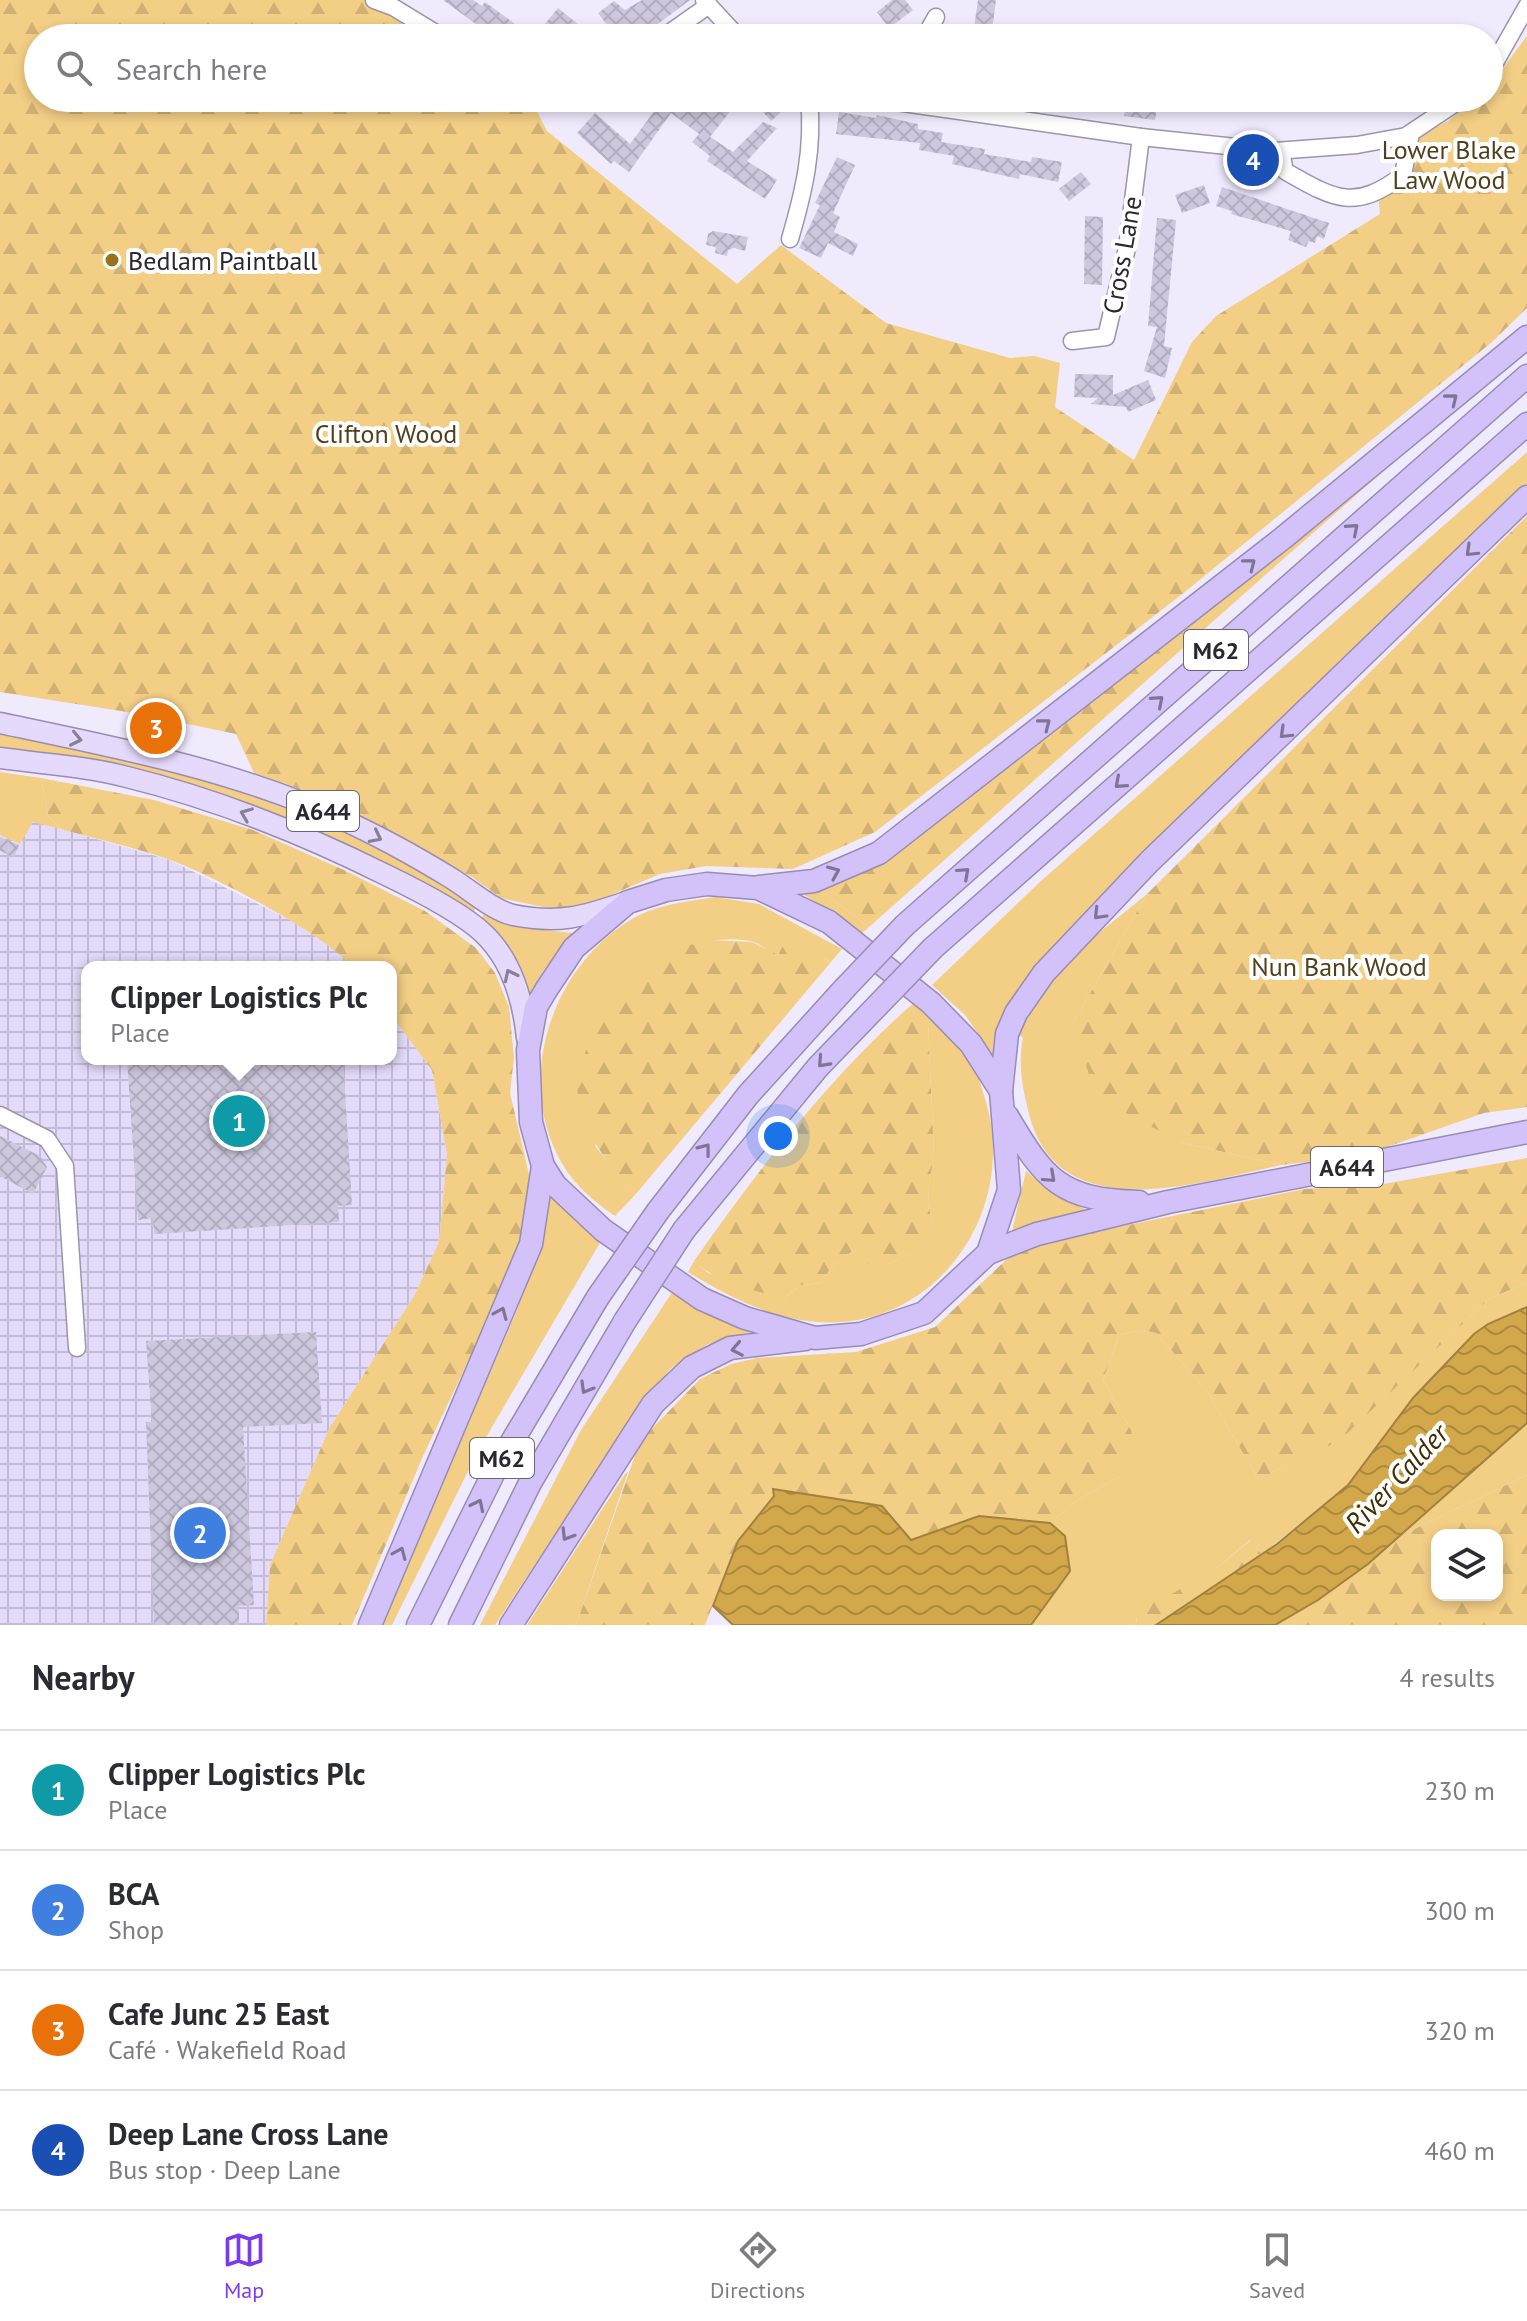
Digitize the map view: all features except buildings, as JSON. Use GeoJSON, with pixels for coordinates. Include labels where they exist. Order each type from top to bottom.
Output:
{"type":"FeatureCollection","features":[{"type":"Feature","properties":{"kind":"highway"},"geometry":{"type":"LineString","coordinates":[[758,888],[814,881],[879,853],[1283,538],[1527,337]]}},
{"type":"Feature","properties":{"kind":"highway","name":"M62"},"geometry":{"type":"LineString","coordinates":[[418,1625],[494,1472],[598,1297],[658,1211],[748,1095],[905,925],[1527,376]]}},
{"type":"Feature","properties":{"kind":"highway","name":"M62"},"geometry":{"type":"LineString","coordinates":[[460,1625],[530,1483],[625,1321],[684,1230],[818,1067],[933,948],[1527,424]]}},
{"type":"Feature","properties":{"kind":"highway"},"geometry":{"type":"LineString","coordinates":[[1004,1102],[1007,1034],[1016,1013],[1044,973],[1149,862],[1527,497]]}},
{"type":"Feature","properties":{"kind":"highway","name":"A644"},"geometry":{"type":"LineString","coordinates":[[1168,1202],[1091,1198],[1060,1186],[1035,1164],[971,1044],[931,1003],[829,922],[758,888],[707,884],[666,890],[628,902],[574,948],[536,1007],[528,1050],[531,1122],[543,1166],[555,1185],[603,1230],[702,1299],[745,1318],[815,1338],[861,1334],[924,1313],[988,1253],[1037,1234],[1168,1202],[1527,1132]]}},
{"type":"Feature","properties":{"kind":"highway","name":"A644"},"geometry":{"type":"LineString","coordinates":[[988,1253],[1009,1190],[1004,1102]]}},
{"type":"Feature","properties":{"kind":"highway"},"geometry":{"type":"LineString","coordinates":[[370,1625],[531,1244],[543,1166]]}},
{"type":"Feature","properties":{"kind":"highway"},"geometry":{"type":"LineString","coordinates":[[511,1625],[653,1404],[692,1367],[730,1348],[815,1338]]}},
{"type":"Feature","properties":{"kind":"main road","name":"A644"},"geometry":{"type":"LineString","coordinates":[[0,723],[132,751],[259,786],[339,818],[424,862],[509,914],[550,920],[575,919],[628,902]]}},
{"type":"Feature","properties":{"kind":"main road","name":"A644"},"geometry":{"type":"LineString","coordinates":[[0,758],[125,776],[223,805],[333,848],[412,888],[483,933],[514,982],[523,1006],[528,1050]]}},
{"type":"Feature","properties":{"kind":"street"},"geometry":{"type":"LineString","coordinates":[[374,0],[393,7],[421,24]]}},
{"type":"Feature","properties":{"kind":"street"},"geometry":{"type":"LineString","coordinates":[[680,24],[707,3],[726,24]]}},
{"type":"Feature","properties":{"kind":"street"},"geometry":{"type":"LineString","coordinates":[[1503,48],[1527,6]]}},
{"type":"Feature","properties":{"kind":"street"},"geometry":{"type":"LineString","coordinates":[[932,24],[936,17]]}},
{"type":"Feature","properties":{"kind":"street"},"geometry":{"type":"LineString","coordinates":[[790,239],[806,184],[813,138],[810,112]]}},
{"type":"Feature","properties":{"kind":"street"},"geometry":{"type":"LineString","coordinates":[[984,112],[1141,137],[1281,151],[1357,145],[1411,133],[1444,112]]}},
{"type":"Feature","properties":{"kind":"street"},"geometry":{"type":"LineString","coordinates":[[1281,151],[1285,171],[1328,195],[1359,198],[1378,194],[1403,175],[1411,133]]}},
{"type":"Feature","properties":{"kind":"street","name":"Cross Lane"},"geometry":{"type":"LineString","coordinates":[[1072,341],[1106,337],[1127,248],[1141,137]]}},
{"type":"Feature","properties":{"kind":"street"},"geometry":{"type":"LineString","coordinates":[[0,1115],[47,1139],[65,1166],[77,1348]]}},
{"type":"Feature","properties":{"kind":"shaded area"},"geometry":{"type":"Polygon","coordinates":[[[33,821],[170,860],[292,921],[348,961],[81,961],[81,1065],[397,1065],[397,1023],[432,1070],[447,1154],[439,1242],[414,1296],[330,1427],[270,1565],[266,1625],[0,1625],[0,835],[20,844],[33,821]]]}},
{"type":"Feature","properties":{"kind":"green space","name":"Clifton Wood"},"geometry":{"type":"Polygon","coordinates":[[[0,0],[374,0],[418,24],[24,24],[24,112],[537,112],[547,131],[737,284],[781,245],[886,323],[1010,358],[1034,356],[1060,363],[1055,407],[1134,460],[1192,342],[1216,316],[1380,214],[1378,194],[1403,175],[1420,136],[1459,112],[1503,112],[1503,68],[1527,36],[1527,308],[1492,342],[1181,595],[875,832],[793,869],[706,866],[660,874],[585,906],[548,908],[501,898],[472,877],[325,798],[254,773],[236,734],[140,714],[0,692],[0,0]]]}},
{"type":"Feature","properties":{"kind":"green space"},"geometry":{"type":"Polygon","coordinates":[[[1428,432],[1263,577],[1258,569],[1428,432]]]}},
{"type":"Feature","properties":{"kind":"green space"},"geometry":{"type":"Polygon","coordinates":[[[1527,452],[1527,484],[1051,948],[1013,997],[993,1055],[965,1015],[932,985],[1041,881],[1527,452]]]}},
{"type":"Feature","properties":{"kind":"green space","name":"Nun Bank Wood"},"geometry":{"type":"Polygon","coordinates":[[[1527,516],[1527,1107],[1484,1113],[1361,1156],[1281,1165],[1180,1142],[1096,1097],[1073,1023],[1147,894],[1527,516]]]}},
{"type":"Feature","properties":{"kind":"green space"},"geometry":{"type":"Polygon","coordinates":[[[1258,569],[1263,577],[869,927],[817,888],[1258,569]]]}},
{"type":"Feature","properties":{"kind":"green space"},"geometry":{"type":"Polygon","coordinates":[[[0,734],[126,760],[248,795],[308,817],[365,843],[422,873],[476,908],[471,915],[343,844],[243,801],[157,777],[0,748],[0,734]]]}},
{"type":"Feature","properties":{"kind":"green space"},"geometry":{"type":"Polygon","coordinates":[[[0,772],[41,778],[48,816],[61,829],[33,822],[20,844],[0,835],[0,772]]]}},
{"type":"Feature","properties":{"kind":"green space"},"geometry":{"type":"Polygon","coordinates":[[[41,778],[154,800],[253,830],[344,870],[425,911],[476,948],[495,973],[509,1007],[514,1058],[510,1093],[531,1183],[526,1221],[515,1263],[423,1456],[352,1625],[266,1625],[270,1565],[330,1427],[414,1296],[439,1242],[447,1154],[432,1070],[397,1023],[397,961],[346,961],[293,922],[211,878],[155,855],[61,829],[48,816],[41,778]]]}},
{"type":"Feature","properties":{"kind":"green space"},"geometry":{"type":"Polygon","coordinates":[[[817,888],[869,927],[862,933],[800,892],[817,888]]]}},
{"type":"Feature","properties":{"kind":"green space"},"geometry":{"type":"Polygon","coordinates":[[[1147,894],[1073,1023],[1180,1142],[1281,1165],[1210,1181],[1133,1189],[1098,1185],[1067,1172],[1043,1148],[1024,1092],[1021,1065],[1023,1038],[1020,1035],[1042,991],[1057,973],[1147,894]]]}},
{"type":"Feature","properties":{"kind":"green space"},"geometry":{"type":"Polygon","coordinates":[[[715,897],[759,904],[842,949],[831,962],[811,955],[778,955],[754,942],[724,939],[689,947],[656,964],[595,1146],[635,1195],[615,1216],[593,1200],[574,1180],[548,1133],[541,1098],[542,1063],[548,1029],[561,996],[580,966],[604,940],[632,919],[652,910],[715,897]]]}},
{"type":"Feature","properties":{"kind":"green space"},"geometry":{"type":"Polygon","coordinates":[[[485,913],[518,925],[574,933],[543,971],[530,995],[480,920],[485,913]]]}},
{"type":"Feature","properties":{"kind":"green space"},"geometry":{"type":"Polygon","coordinates":[[[710,940],[752,942],[778,955],[785,942],[800,944],[831,962],[635,1195],[599,1150],[581,1111],[579,1075],[585,1054],[595,1031],[626,989],[663,958],[681,948],[710,940]]]}},
{"type":"Feature","properties":{"kind":"green space"},"geometry":{"type":"Polygon","coordinates":[[[917,1001],[952,1036],[972,1063],[985,1099],[993,1141],[990,1182],[979,1220],[959,1255],[932,1284],[899,1306],[860,1320],[817,1322],[782,1316],[734,1297],[688,1272],[694,1261],[708,1273],[784,1298],[801,1285],[821,1283],[833,1265],[855,1249],[870,1265],[887,1265],[942,1237],[931,1223],[928,1190],[934,1156],[928,1022],[909,1007],[917,1001]]]}},
{"type":"Feature","properties":{"kind":"green space"},"geometry":{"type":"Polygon","coordinates":[[[909,1007],[928,1021],[934,1156],[928,1190],[931,1223],[943,1237],[887,1265],[870,1265],[854,1250],[833,1265],[821,1283],[801,1285],[784,1298],[725,1281],[694,1261],[743,1193],[821,1096],[909,1007]]]}},
{"type":"Feature","properties":{"kind":"green space"},"geometry":{"type":"Polygon","coordinates":[[[1527,1158],[1527,1283],[1490,1298],[1339,1441],[1258,1479],[1207,1391],[1156,1333],[1142,1330],[1119,1335],[1103,1380],[1131,1430],[1136,1451],[1119,1477],[1076,1501],[1050,1523],[979,1516],[911,1540],[882,1506],[773,1490],[774,1496],[738,1541],[705,1625],[576,1625],[640,1441],[700,1379],[731,1364],[757,1358],[856,1352],[935,1327],[1008,1258],[1044,1242],[1305,1189],[1378,1185],[1527,1158]]]}},
{"type":"Feature","properties":{"kind":"green space"},"geometry":{"type":"Polygon","coordinates":[[[1026,1171],[1057,1197],[1090,1211],[1012,1231],[1026,1171]]]}},
{"type":"Feature","properties":{"kind":"green space"},"geometry":{"type":"Polygon","coordinates":[[[548,1189],[601,1241],[478,1451],[392,1625],[381,1625],[515,1315],[531,1272],[548,1189]]]}},
{"type":"Feature","properties":{"kind":"green space"},"geometry":{"type":"Polygon","coordinates":[[[1527,1283],[1527,1307],[1488,1324],[1413,1398],[1348,1485],[1262,1554],[1250,1540],[1220,1565],[1136,1618],[1137,1625],[1031,1625],[1070,1571],[1050,1523],[1076,1501],[1119,1477],[1131,1430],[1103,1380],[1119,1335],[1142,1330],[1156,1333],[1207,1391],[1258,1479],[1339,1440],[1490,1298],[1527,1283]]]}},
{"type":"Feature","properties":{"kind":"green space"},"geometry":{"type":"Polygon","coordinates":[[[673,1291],[710,1314],[751,1332],[708,1344],[670,1369],[616,1441],[495,1625],[480,1625],[581,1430],[673,1291]]]}},
{"type":"Feature","properties":{"kind":"green space"},"geometry":{"type":"Polygon","coordinates":[[[1527,1423],[1527,1475],[1402,1535],[1527,1423]]]}},
{"type":"Feature","properties":{"kind":"green space"},"geometry":{"type":"Polygon","coordinates":[[[628,1472],[576,1625],[527,1625],[625,1474],[628,1472]]]}},
{"type":"Feature","properties":{"kind":"green space"},"geometry":{"type":"Polygon","coordinates":[[[1527,1475],[1527,1625],[1275,1625],[1318,1600],[1402,1535],[1527,1475]]]}},
{"type":"Feature","properties":{"kind":"green space"},"geometry":{"type":"Polygon","coordinates":[[[1251,1540],[1262,1555],[1156,1625],[1137,1625],[1139,1610],[1153,1589],[1170,1595],[1220,1565],[1251,1540]]]}},
{"type":"Feature","properties":{"kind":"water","name":"River Calder"},"geometry":{"type":"Polygon","coordinates":[[[1527,1307],[1527,1423],[1368,1564],[1318,1600],[1275,1625],[1156,1625],[1277,1544],[1348,1485],[1413,1398],[1474,1334],[1488,1324],[1527,1307]]]}},
{"type":"Feature","properties":{"kind":"water"},"geometry":{"type":"Polygon","coordinates":[[[773,1489],[882,1506],[911,1540],[979,1516],[1050,1523],[1065,1536],[1070,1571],[1031,1625],[733,1625],[713,1606],[738,1541],[774,1496],[773,1489]]]}},
{"type":"Feature","properties":{"kind":"place","name":"Deep Lane Cross Lane"},"geometry":{"type":"Point","coordinates":[1253,160]}},
{"type":"Feature","properties":{"kind":"place","name":"Bedlam Paintball"},"geometry":{"type":"Point","coordinates":[112,260]}},
{"type":"Feature","properties":{"kind":"place","name":"Cafe Junc 25 East"},"geometry":{"type":"Point","coordinates":[156,728]}},
{"type":"Feature","properties":{"kind":"place","name":"Clipper Logistics Plc"},"geometry":{"type":"Point","coordinates":[239,1121]}},
{"type":"Feature","properties":{"kind":"place","name":"BCA"},"geometry":{"type":"Point","coordinates":[200,1533]}},
{"type":"Feature","properties":{"kind":"park label","name":"Lower Blake Law Wood"},"geometry":{"type":"Point","coordinates":[1449,164]}}]}
